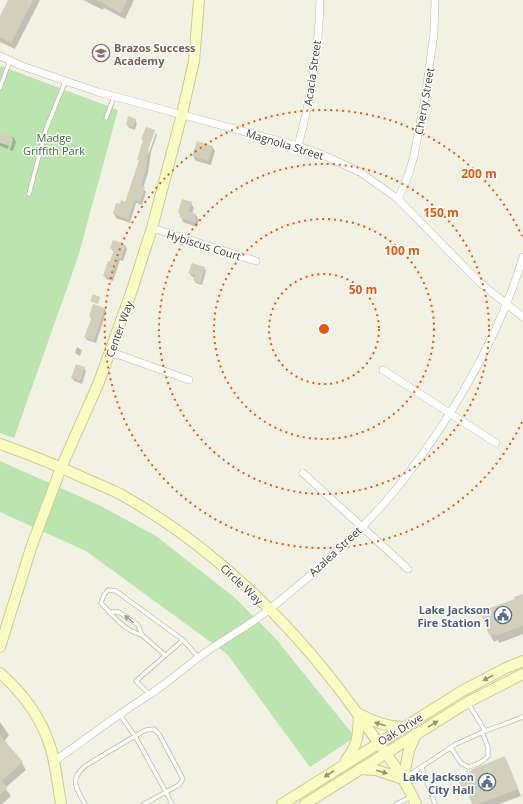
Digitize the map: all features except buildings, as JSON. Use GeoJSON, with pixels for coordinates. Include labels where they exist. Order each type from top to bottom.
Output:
{"type":"FeatureCollection","features":[{"type":"Feature","properties":{"kind":"street","name":"Center Way"},"geometry":{"type":"LineString","coordinates":[[0,647],[32,545],[61,468],[86,413],[110,352],[152,228],[182,114],[194,61],[199,0]]}},
{"type":"Feature","properties":{"kind":"street","name":"Acacia Street"},"geometry":{"type":"LineString","coordinates":[[298,146],[313,81],[320,0]]}},
{"type":"Feature","properties":{"kind":"street","name":"Cherry Street"},"geometry":{"type":"LineString","coordinates":[[398,199],[414,156],[425,98],[434,33],[435,0]]}},
{"type":"Feature","properties":{"kind":"street","name":"Magnolia Street"},"geometry":{"type":"LineString","coordinates":[[0,56],[65,82],[114,97],[298,146],[360,172],[398,199],[479,282],[523,317]]}},
{"type":"Feature","properties":{"kind":"street","name":"Hybiscus Court"},"geometry":{"type":"LineString","coordinates":[[152,228],[256,261]]}},
{"type":"Feature","properties":{"kind":"street","name":"Azalea Street"},"geometry":{"type":"LineString","coordinates":[[53,762],[269,609],[311,574],[362,526],[405,479],[466,387],[506,305],[523,257]]}},
{"type":"Feature","properties":{"kind":"street"},"geometry":{"type":"LineString","coordinates":[[110,352],[189,380]]}},
{"type":"Feature","properties":{"kind":"street"},"geometry":{"type":"LineString","coordinates":[[383,370],[496,443]]}},
{"type":"Feature","properties":{"kind":"street","name":"Circle Way"},"geometry":{"type":"LineString","coordinates":[[0,444],[61,468],[118,494],[160,518],[192,540],[230,571],[269,609],[319,664],[359,714],[403,779],[415,800]]}},
{"type":"Feature","properties":{"kind":"street"},"geometry":{"type":"LineString","coordinates":[[303,473],[408,569]]}},
{"type":"Feature","properties":{"kind":"street"},"geometry":{"type":"LineString","coordinates":[[521,662],[522,674]]}},
{"type":"Feature","properties":{"kind":"street","name":"Oak Drive"},"geometry":{"type":"LineString","coordinates":[[298,801],[343,765],[403,727],[462,691],[506,668],[521,662]]}},
{"type":"Feature","properties":{"kind":"street"},"geometry":{"type":"LineString","coordinates":[[0,673],[8,680],[33,710],[42,726],[49,744],[61,804]]}},
{"type":"Feature","properties":{"kind":"street","name":"Oak Drive"},"geometry":{"type":"LineString","coordinates":[[282,804],[298,801],[360,769],[468,702],[522,674]]}},
{"type":"Feature","properties":{"kind":"street"},"geometry":{"type":"LineString","coordinates":[[462,691],[468,702]]}},
{"type":"Feature","properties":{"kind":"street"},"geometry":{"type":"LineString","coordinates":[[343,765],[356,745],[358,738],[359,714],[375,722],[393,727],[403,727]]}},
{"type":"Feature","properties":{"kind":"street"},"geometry":{"type":"LineString","coordinates":[[360,769],[376,770],[403,779],[409,750],[416,734]]}},
{"type":"Feature","properties":{"kind":"lane"},"geometry":{"type":"LineString","coordinates":[[0,88],[10,60]]}},
{"type":"Feature","properties":{"kind":"lane"},"geometry":{"type":"LineString","coordinates":[[29,194],[46,129],[65,82]]}},
{"type":"Feature","properties":{"kind":"lane"},"geometry":{"type":"LineString","coordinates":[[106,118],[114,97]]}},
{"type":"Feature","properties":{"kind":"lane"},"geometry":{"type":"LineString","coordinates":[[165,655],[142,635],[132,632],[115,619],[101,603],[108,590],[116,591],[183,640],[199,658]]}},
{"type":"Feature","properties":{"kind":"lane"},"geometry":{"type":"LineString","coordinates":[[109,612],[119,612],[138,625],[142,635]]}},
{"type":"Feature","properties":{"kind":"lane"},"geometry":{"type":"LineString","coordinates":[[149,694],[136,681],[183,640]]}},
{"type":"Feature","properties":{"kind":"lane"},"geometry":{"type":"LineString","coordinates":[[450,748],[461,763],[468,767],[485,760],[488,756],[488,747],[484,732],[468,702]]}},
{"type":"Feature","properties":{"kind":"lane"},"geometry":{"type":"LineString","coordinates":[[120,715],[135,736],[172,804]]}},
{"type":"Feature","properties":{"kind":"lane"},"geometry":{"type":"LineString","coordinates":[[403,779],[422,768],[450,748],[484,732],[523,717]]}},
{"type":"Feature","properties":{"kind":"lane"},"geometry":{"type":"LineString","coordinates":[[85,804],[75,783],[78,772],[85,766],[135,736],[146,730],[154,729],[159,734],[183,779],[178,785],[144,804]]}},
{"type":"Feature","properties":{"kind":"lane"},"geometry":{"type":"LineString","coordinates":[[422,768],[435,804]]}},
{"type":"Feature","properties":{"kind":"lane"},"geometry":{"type":"LineString","coordinates":[[396,804],[415,800]]}},
{"type":"Feature","properties":{"kind":"green space","name":"Madge Griffith Park"},"geometry":{"type":"Polygon","coordinates":[[[1,66],[118,110],[78,257],[14,438],[0,433],[1,66]]]}},
{"type":"Feature","properties":{"kind":"green space"},"geometry":{"type":"Polygon","coordinates":[[[0,461],[99,505],[156,536],[234,597],[276,639],[355,737],[310,767],[227,654],[86,551],[0,512],[0,461]]]}},
{"type":"Feature","properties":{"kind":"place","name":"Brazos Success Academy"},"geometry":{"type":"Point","coordinates":[101,53]}},
{"type":"Feature","properties":{"kind":"place","name":"Lake Jackson Fire Station 1"},"geometry":{"type":"Point","coordinates":[503,615]}},
{"type":"Feature","properties":{"kind":"place","name":"Lake Jackson City Hall"},"geometry":{"type":"Point","coordinates":[487,782]}}]}
